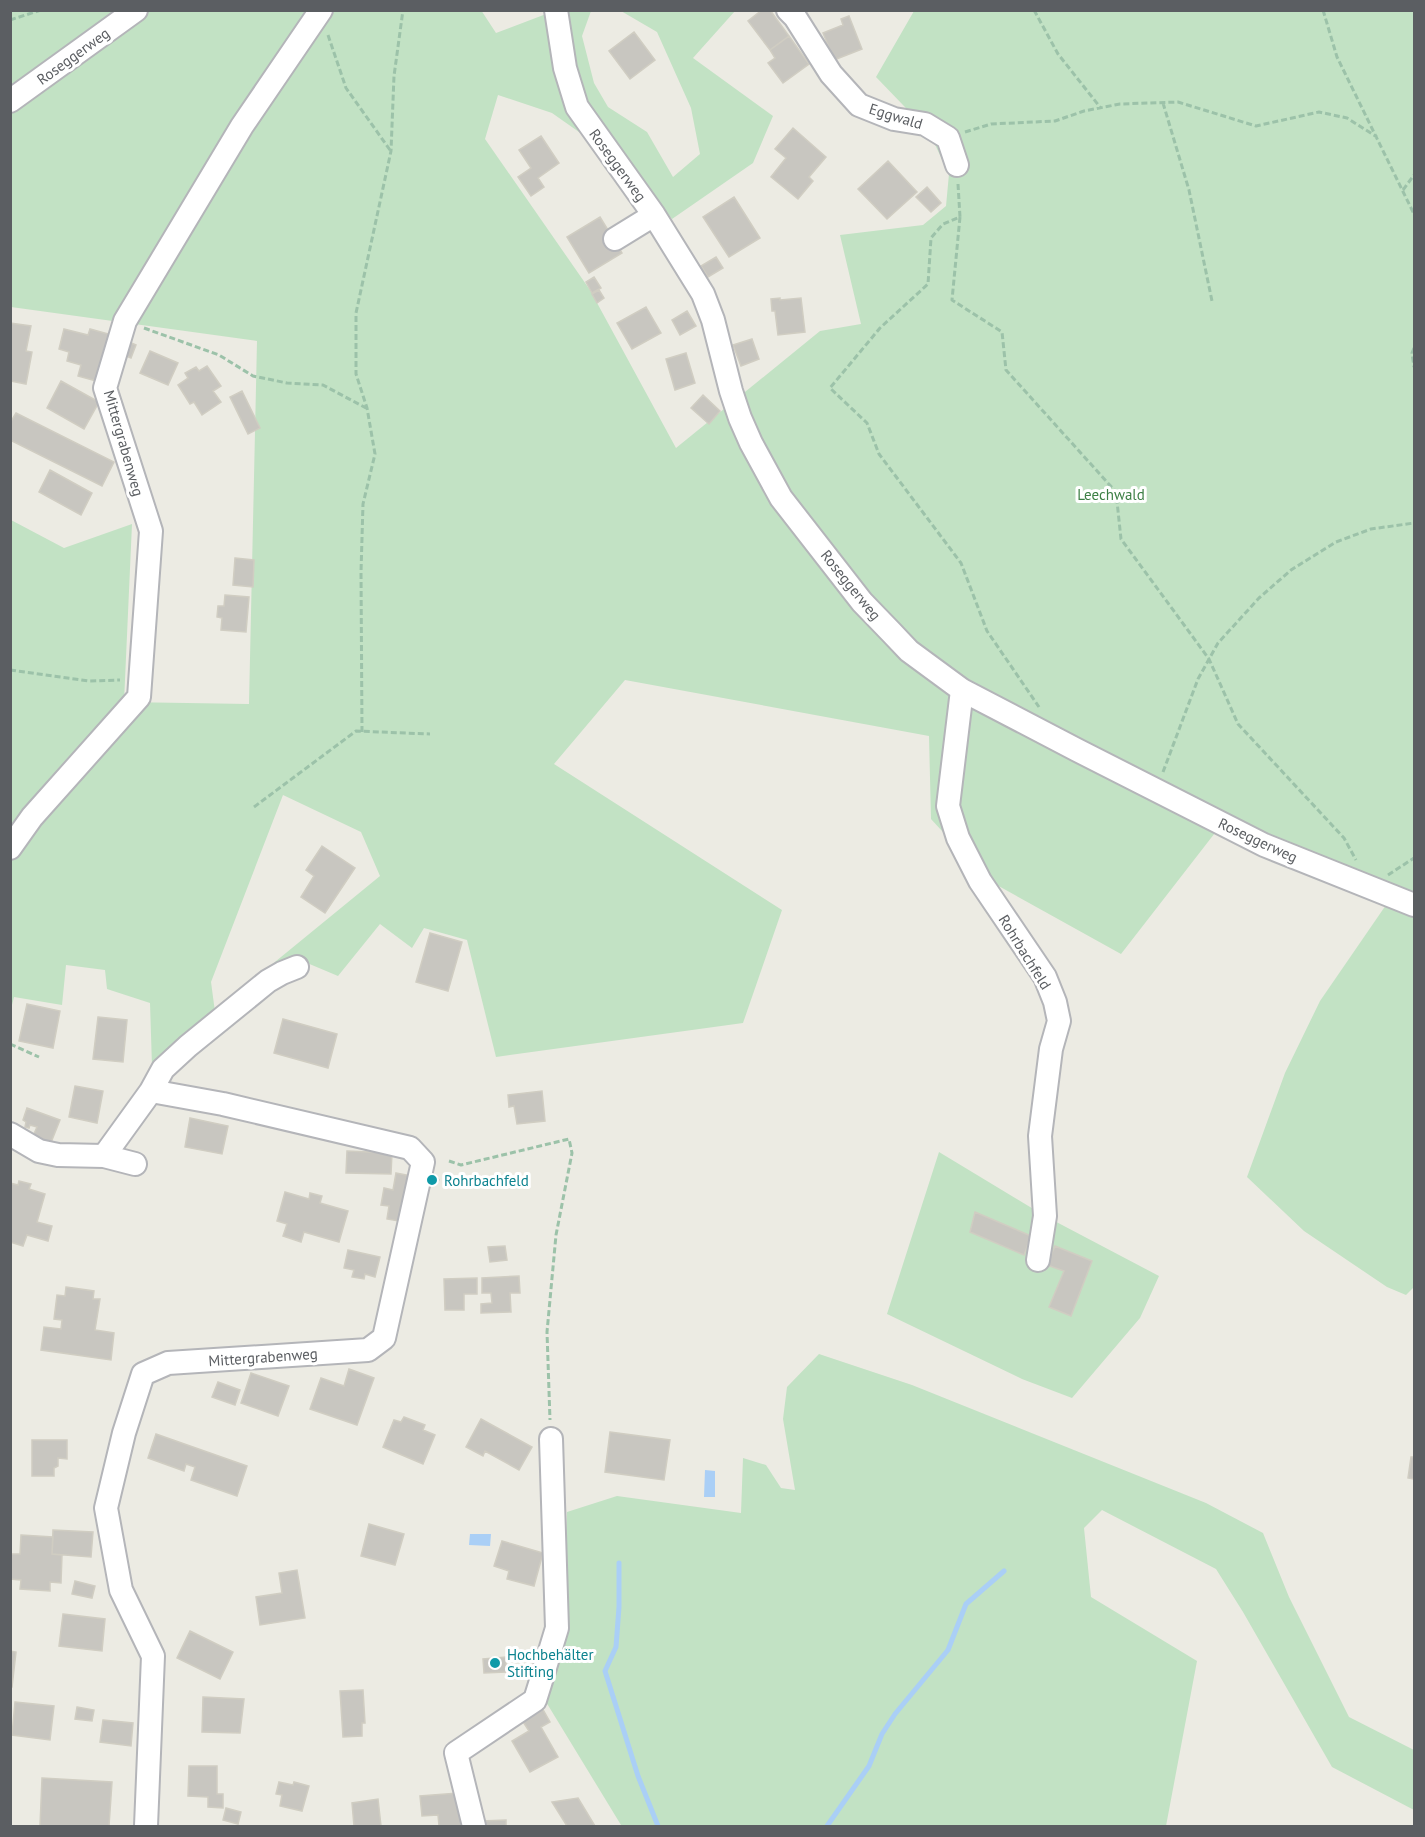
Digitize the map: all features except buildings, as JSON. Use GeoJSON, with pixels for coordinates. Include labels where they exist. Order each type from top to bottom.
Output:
{"type":"FeatureCollection","features":[{"type":"Feature","properties":{"kind":"street","name":"Roseggerweg"},"geometry":{"type":"LineString","coordinates":[[10,101],[136,10]]}},
{"type":"Feature","properties":{"kind":"street","name":"Roseggerweg"},"geometry":{"type":"LineString","coordinates":[[556,10],[565,68],[578,107],[654,214],[703,294],[713,320],[740,418],[781,498],[862,602],[909,651],[962,690],[1264,845],[1414,905]]}},
{"type":"Feature","properties":{"kind":"street","name":"Eggwald"},"geometry":{"type":"LineString","coordinates":[[788,10],[795,17],[831,74],[859,105],[894,119],[925,124],[948,138]]}},
{"type":"Feature","properties":{"kind":"street","name":"Mittergrabenweg"},"geometry":{"type":"LineString","coordinates":[[10,848],[32,817],[139,697],[151,531],[105,388],[125,321],[242,126],[320,11]]}},
{"type":"Feature","properties":{"kind":"street"},"geometry":{"type":"LineString","coordinates":[[948,138],[957,165]]}},
{"type":"Feature","properties":{"kind":"street"},"geometry":{"type":"LineString","coordinates":[[615,239],[654,214]]}},
{"type":"Feature","properties":{"kind":"street","name":"Rohrbachfeld"},"geometry":{"type":"LineString","coordinates":[[962,690],[948,806],[958,838],[980,881],[1045,978],[1055,1002],[1059,1022],[1051,1049],[1040,1136],[1045,1216],[1038,1260]]}},
{"type":"Feature","properties":{"kind":"street"},"geometry":{"type":"LineString","coordinates":[[104,1156],[151,1091],[163,1070],[188,1046],[268,981],[297,967]]}},
{"type":"Feature","properties":{"kind":"street","name":"Mittergrabenweg"},"geometry":{"type":"LineString","coordinates":[[146,1827],[153,1656],[121,1590],[106,1508],[124,1433],[143,1374],[168,1363],[368,1350],[384,1338],[423,1162],[410,1148],[223,1104],[151,1091]]}},
{"type":"Feature","properties":{"kind":"street"},"geometry":{"type":"LineString","coordinates":[[10,1134],[39,1151],[58,1155],[104,1156],[135,1164]]}},
{"type":"Feature","properties":{"kind":"street"},"geometry":{"type":"LineString","coordinates":[[474,1827],[456,1753],[535,1700],[557,1628],[551,1438]]}},
{"type":"Feature","properties":{"kind":"path"},"geometry":{"type":"LineString","coordinates":[[10,20],[41,10]]}},
{"type":"Feature","properties":{"kind":"path"},"geometry":{"type":"LineString","coordinates":[[362,732],[363,504],[375,454],[367,408],[356,374],[356,313],[391,151],[394,76],[403,10]]}},
{"type":"Feature","properties":{"kind":"path"},"geometry":{"type":"LineString","coordinates":[[1034,10],[1058,54],[1100,107]]}},
{"type":"Feature","properties":{"kind":"path"},"geometry":{"type":"LineString","coordinates":[[1323,10],[1337,57],[1414,214]]}},
{"type":"Feature","properties":{"kind":"path"},"geometry":{"type":"LineString","coordinates":[[320,11],[346,88],[391,151]]}},
{"type":"Feature","properties":{"kind":"path"},"geometry":{"type":"LineString","coordinates":[[948,138],[991,124],[1055,122],[1100,107],[1178,102],[1256,126],[1319,112],[1347,118],[1377,137]]}},
{"type":"Feature","properties":{"kind":"path"},"geometry":{"type":"LineString","coordinates":[[1163,103],[1189,190],[1212,301]]}},
{"type":"Feature","properties":{"kind":"path"},"geometry":{"type":"LineString","coordinates":[[957,165],[960,217],[952,300],[1002,332],[1006,370],[1116,492],[1121,539],[1209,659],[1238,724],[1344,838],[1369,887],[1414,858]]}},
{"type":"Feature","properties":{"kind":"path"},"geometry":{"type":"LineString","coordinates":[[1403,190],[1414,175]]}},
{"type":"Feature","properties":{"kind":"path"},"geometry":{"type":"LineString","coordinates":[[960,217],[943,224],[931,237],[928,284],[880,328],[830,388],[867,423],[879,454],[961,563],[987,631],[1040,709]]}},
{"type":"Feature","properties":{"kind":"path"},"geometry":{"type":"LineString","coordinates":[[125,321],[219,355],[253,376],[323,385],[367,408]]}},
{"type":"Feature","properties":{"kind":"path"},"geometry":{"type":"LineString","coordinates":[[1414,348],[1412,353],[1414,367]]}},
{"type":"Feature","properties":{"kind":"path"},"geometry":{"type":"LineString","coordinates":[[1155,790],[1178,737],[1198,679],[1218,642],[1259,598],[1291,570],[1336,542],[1371,529],[1414,523]]}},
{"type":"Feature","properties":{"kind":"path"},"geometry":{"type":"LineString","coordinates":[[10,670],[89,681],[140,680]]}},
{"type":"Feature","properties":{"kind":"path"},"geometry":{"type":"LineString","coordinates":[[254,807],[356,731],[430,734]]}},
{"type":"Feature","properties":{"kind":"path"},"geometry":{"type":"LineString","coordinates":[[10,1044],[39,1057]]}},
{"type":"Feature","properties":{"kind":"path"},"geometry":{"type":"LineString","coordinates":[[449,1161],[461,1165],[569,1139],[572,1153],[556,1235],[547,1332],[551,1438]]}},
{"type":"Feature","properties":{"kind":"green space","name":"Leechwald"},"geometry":{"type":"Polygon","coordinates":[[[481,10],[496,33],[554,11],[591,11],[582,36],[594,83],[608,107],[647,132],[673,177],[700,154],[691,108],[657,32],[621,11],[735,11],[693,58],[773,116],[753,163],[672,219],[633,170],[552,113],[498,95],[485,139],[590,290],[676,448],[820,331],[861,324],[840,235],[923,225],[946,206],[949,174],[929,132],[876,77],[914,11],[1414,11],[1414,1287],[1406,1295],[1387,1287],[1304,1231],[1247,1177],[1285,1073],[1320,1001],[1386,905],[1218,829],[1121,954],[986,879],[931,819],[929,736],[625,680],[554,764],[782,910],[743,1023],[496,1057],[467,940],[424,928],[412,948],[380,924],[338,976],[300,960],[273,976],[270,966],[380,876],[361,832],[283,795],[211,982],[215,1012],[152,1066],[150,1003],[107,989],[105,970],[66,965],[62,1005],[14,997],[11,1009],[11,520],[64,548],[132,524],[124,702],[249,704],[257,341],[11,307],[11,11],[481,10]]]}},
{"type":"Feature","properties":{"kind":"green space"},"geometry":{"type":"Polygon","coordinates":[[[939,1152],[1045,1216],[1159,1276],[1140,1318],[1072,1398],[1022,1379],[887,1314],[939,1152]]]}},
{"type":"Feature","properties":{"kind":"green space"},"geometry":{"type":"Polygon","coordinates":[[[819,1354],[912,1385],[1206,1503],[1263,1533],[1289,1597],[1349,1717],[1414,1750],[1414,1810],[1332,1767],[1216,1569],[1102,1510],[1084,1528],[1091,1597],[1197,1661],[1166,1826],[620,1826],[543,1697],[564,1632],[567,1512],[617,1496],[741,1513],[743,1458],[766,1465],[781,1488],[795,1490],[783,1419],[787,1387],[819,1354]]]}},
{"type":"Feature","properties":{"kind":"water"},"geometry":{"type":"Polygon","coordinates":[[[705,1470],[715,1471],[715,1497],[704,1497],[705,1470]]]}},
{"type":"Feature","properties":{"kind":"water"},"geometry":{"type":"Polygon","coordinates":[[[470,1534],[491,1534],[490,1546],[469,1545],[470,1534]]]}},
{"type":"Feature","properties":{"kind":"waterway"},"geometry":{"type":"LineString","coordinates":[[619,1563],[616,1647],[605,1671],[638,1776],[658,1826]]}},
{"type":"Feature","properties":{"kind":"waterway"},"geometry":{"type":"LineString","coordinates":[[827,1826],[869,1766],[882,1734],[895,1714],[948,1650],[966,1604],[1004,1571]]}},
{"type":"Feature","properties":{"kind":"place","name":"Rohrbachfeld"},"geometry":{"type":"Point","coordinates":[432,1180]}},
{"type":"Feature","properties":{"kind":"place","name":"Hochbehälter Stifting"},"geometry":{"type":"Point","coordinates":[495,1663]}}]}
